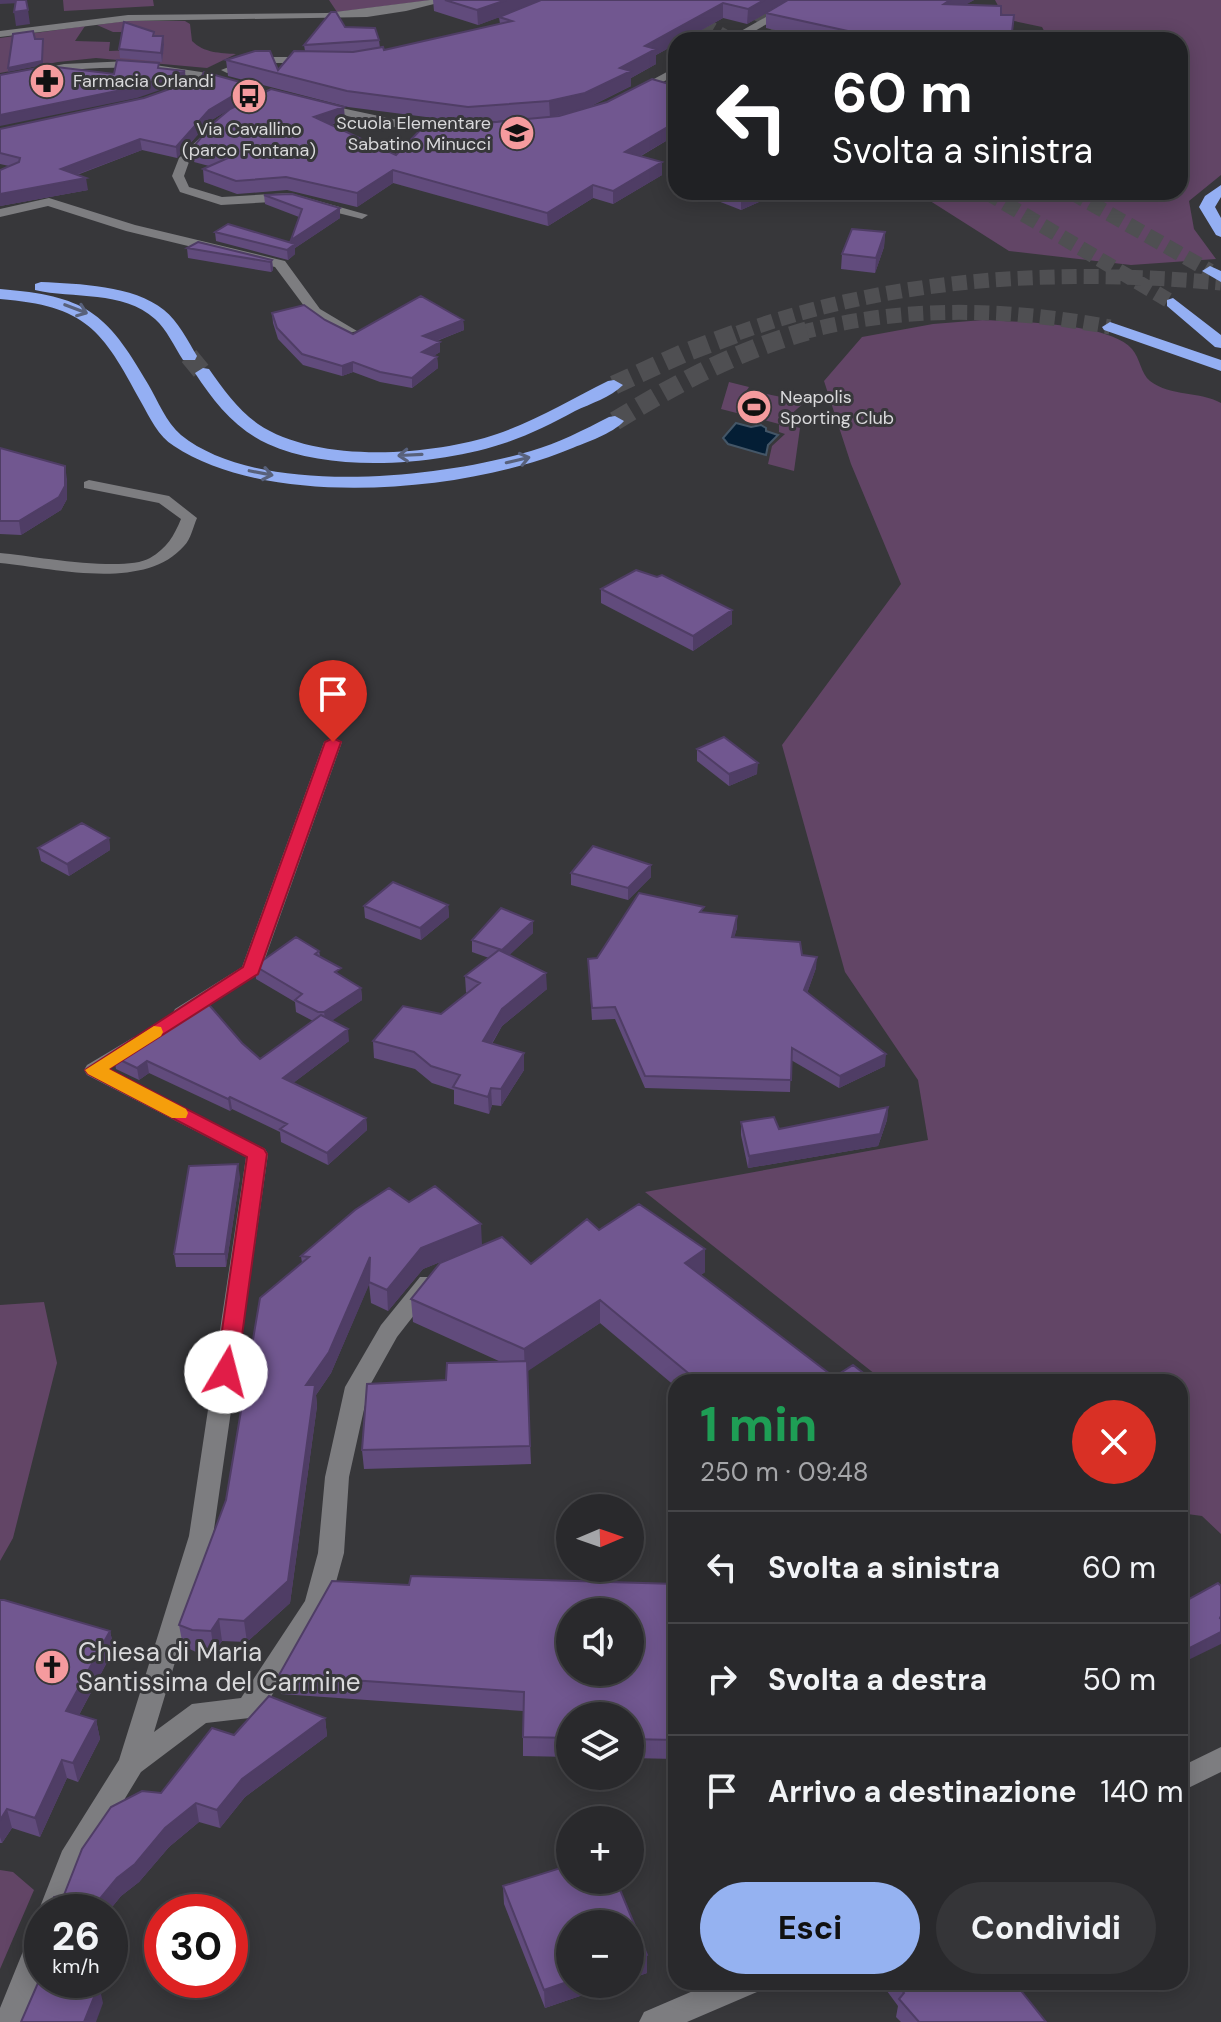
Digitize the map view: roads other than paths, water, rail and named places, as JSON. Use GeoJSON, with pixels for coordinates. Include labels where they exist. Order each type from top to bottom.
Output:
{"type":"FeatureCollection","features":[{"type":"Feature","properties":{"kind":"highway"},"geometry":{"type":"LineString","coordinates":[[1221,189],[1210,199],[1207,207],[1221,232]]}},
{"type":"Feature","properties":{"kind":"highway"},"geometry":{"type":"LineString","coordinates":[[0,288],[56,287],[94,292],[145,306],[157,313],[189,356]]}},
{"type":"Feature","properties":{"kind":"highway"},"geometry":{"type":"LineString","coordinates":[[0,294],[57,302],[84,311],[101,322],[121,351],[161,424],[179,442],[216,460],[254,472],[352,483],[415,479],[527,458],[573,443],[615,421]]}},
{"type":"Feature","properties":{"kind":"highway"},"geometry":{"type":"LineString","coordinates":[[1221,331],[1170,301],[1221,343]]}},
{"type":"Feature","properties":{"kind":"highway"},"geometry":{"type":"LineString","coordinates":[[1110,327],[1221,366]]}},
{"type":"Feature","properties":{"kind":"highway"},"geometry":{"type":"LineString","coordinates":[[1132,333],[1172,350],[1221,381]]}},
{"type":"Feature","properties":{"kind":"highway"},"geometry":{"type":"LineString","coordinates":[[203,373],[222,399],[253,429],[277,441],[337,454],[375,456],[450,452],[479,446],[505,437],[614,385]]}},
{"type":"Feature","properties":{"kind":"street"},"geometry":{"type":"LineString","coordinates":[[205,18],[214,0]]}},
{"type":"Feature","properties":{"kind":"street"},"geometry":{"type":"LineString","coordinates":[[0,34],[127,18],[376,12],[445,0]]}},
{"type":"Feature","properties":{"kind":"street"},"geometry":{"type":"LineString","coordinates":[[746,32],[804,0]]}},
{"type":"Feature","properties":{"kind":"street"},"geometry":{"type":"LineString","coordinates":[[227,70],[255,60]]}},
{"type":"Feature","properties":{"kind":"street"},"geometry":{"type":"LineString","coordinates":[[196,83],[238,61],[331,60]]}},
{"type":"Feature","properties":{"kind":"street"},"geometry":{"type":"LineString","coordinates":[[0,80],[50,69],[142,66],[196,83],[270,95],[393,123],[466,129]]}},
{"type":"Feature","properties":{"kind":"street"},"geometry":{"type":"LineString","coordinates":[[623,99],[668,74]]}},
{"type":"Feature","properties":{"kind":"street"},"geometry":{"type":"LineString","coordinates":[[249,105],[270,95]]}},
{"type":"Feature","properties":{"kind":"street"},"geometry":{"type":"LineString","coordinates":[[215,127],[183,161],[178,176],[184,189],[203,198],[221,201],[290,197],[362,215]]}},
{"type":"Feature","properties":{"kind":"street"},"geometry":{"type":"LineString","coordinates":[[0,213],[49,202],[131,228],[280,264],[294,275],[309,306],[327,322],[350,331]]}},
{"type":"Feature","properties":{"kind":"street"},"geometry":{"type":"LineString","coordinates":[[0,558],[127,570],[155,562],[179,543],[189,518],[164,499],[89,485]]}},
{"type":"Feature","properties":{"kind":"street"},"geometry":{"type":"LineString","coordinates":[[59,1894],[72,1860],[131,1764],[201,1536],[257,1154],[94,1070],[251,970],[333,742]]}},
{"type":"Feature","properties":{"kind":"street"},"geometry":{"type":"LineString","coordinates":[[131,1764],[201,1712],[249,1709],[317,1604],[331,1553],[337,1477],[357,1387],[389,1331],[432,1278],[445,1272]]}},
{"type":"Feature","properties":{"kind":"street"},"geometry":{"type":"LineString","coordinates":[[1188,1776],[1221,1759]]}},
{"type":"Feature","properties":{"kind":"street"},"geometry":{"type":"LineString","coordinates":[[9,2022],[24,1984]]}},
{"type":"Feature","properties":{"kind":"street"},"geometry":{"type":"LineString","coordinates":[[654,2022],[728,1990]]}},
{"type":"Feature","properties":{"kind":"water"},"geometry":{"type":"Polygon","coordinates":[[[736,423],[751,427],[761,425],[766,431],[778,435],[768,445],[766,455],[728,444],[723,438],[736,423]]]}},
{"type":"Feature","properties":{"kind":"tunnel"},"geometry":{"type":"LineString","coordinates":[[662,0],[716,32]]}},
{"type":"Feature","properties":{"kind":"tunnel"},"geometry":{"type":"LineString","coordinates":[[734,0],[790,32]]}},
{"type":"Feature","properties":{"kind":"tunnel"},"geometry":{"type":"LineString","coordinates":[[999,200],[1131,278]]}},
{"type":"Feature","properties":{"kind":"tunnel"},"geometry":{"type":"LineString","coordinates":[[1085,200],[1210,271]]}},
{"type":"Feature","properties":{"kind":"tunnel"},"geometry":{"type":"LineString","coordinates":[[738,333],[856,299],[916,289],[1037,277],[1131,278]]}},
{"type":"Feature","properties":{"kind":"tunnel"},"geometry":{"type":"LineString","coordinates":[[1131,278],[1221,283]]}},
{"type":"Feature","properties":{"kind":"tunnel"},"geometry":{"type":"LineString","coordinates":[[1131,278],[1168,300]]}},
{"type":"Feature","properties":{"kind":"tunnel"},"geometry":{"type":"LineString","coordinates":[[802,332],[877,318],[955,312],[1032,316],[1110,327]]}},
{"type":"Feature","properties":{"kind":"tunnel"},"geometry":{"type":"LineString","coordinates":[[614,385],[684,353],[743,331]]}},
{"type":"Feature","properties":{"kind":"tunnel"},"geometry":{"type":"LineString","coordinates":[[802,332],[807,331]]}},
{"type":"Feature","properties":{"kind":"tunnel"},"geometry":{"type":"LineString","coordinates":[[615,421],[708,369],[802,332]]}},
{"type":"Feature","properties":{"kind":"tunnel"},"geometry":{"type":"LineString","coordinates":[[189,356],[203,373]]}},
{"type":"Feature","properties":{"kind":"place","name":"Farmacia Orlandi"},"geometry":{"type":"Point","coordinates":[47,81]}},
{"type":"Feature","properties":{"kind":"place","name":"Via Cavallino (parco Fontana)"},"geometry":{"type":"Point","coordinates":[249,96]}},
{"type":"Feature","properties":{"kind":"place","name":"Scuola Elementare Sabatino Minucci"},"geometry":{"type":"Point","coordinates":[517,133]}},
{"type":"Feature","properties":{"kind":"place","name":"Neapolis Sporting Club"},"geometry":{"type":"Point","coordinates":[754,407]}},
{"type":"Feature","properties":{"kind":"place","name":"Chiesa di Maria Santissima del Carmine"},"geometry":{"type":"Point","coordinates":[52,1667]}}]}
